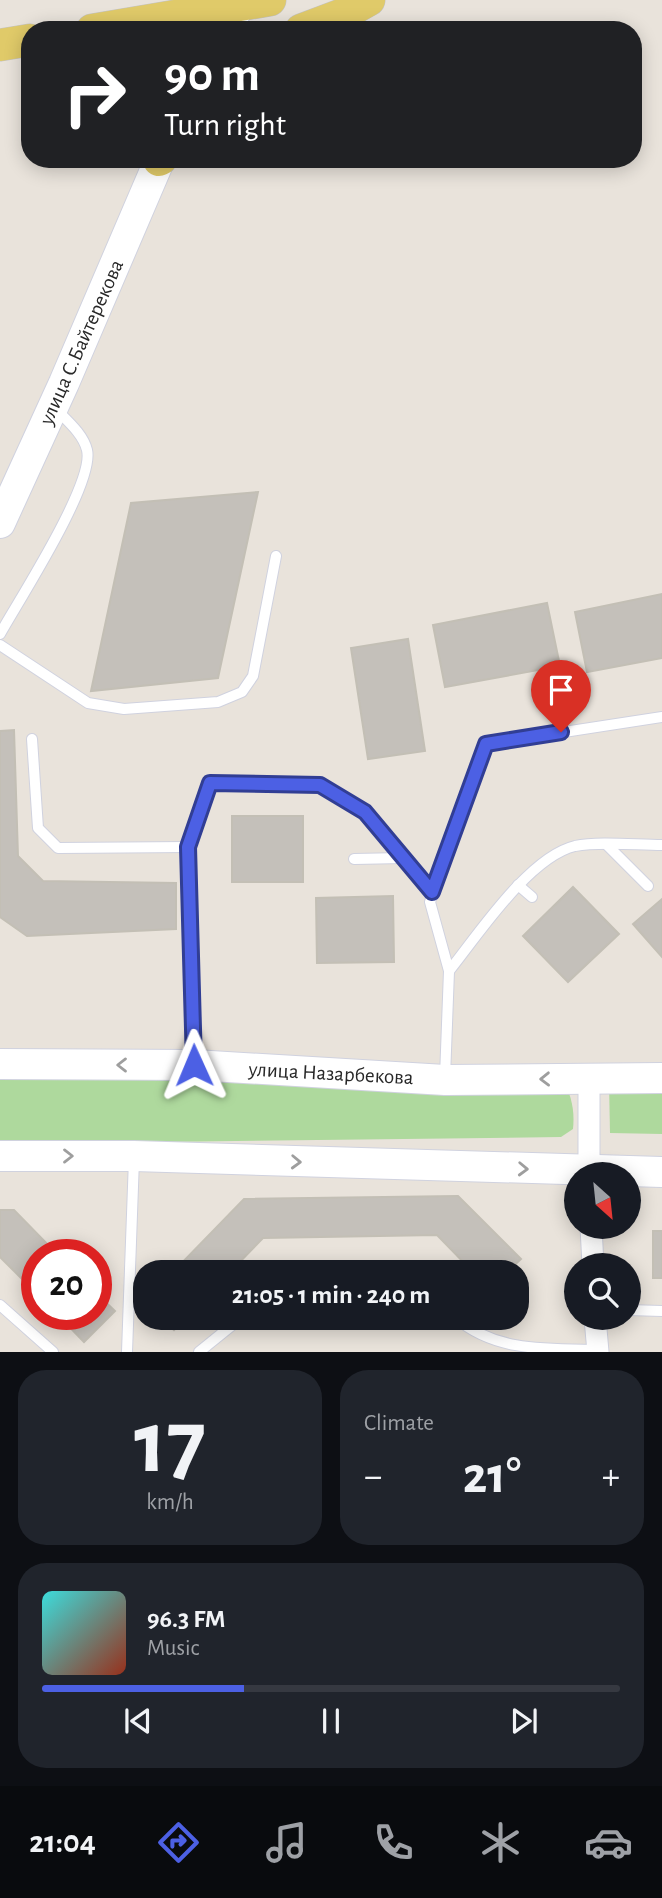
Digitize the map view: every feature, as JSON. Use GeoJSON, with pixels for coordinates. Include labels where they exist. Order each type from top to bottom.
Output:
{"type":"FeatureCollection","features":[{"type":"Feature","properties":{"kind":"main road"},"geometry":{"type":"LineString","coordinates":[[163,21],[234,12],[270,0]]}},
{"type":"Feature","properties":{"kind":"main road"},"geometry":{"type":"LineString","coordinates":[[325,21],[369,0]]}},
{"type":"Feature","properties":{"kind":"main road"},"geometry":{"type":"LineString","coordinates":[[0,45],[21,42]]}},
{"type":"Feature","properties":{"kind":"street","name":"улица С.Байтерекова"},"geometry":{"type":"LineString","coordinates":[[0,523],[54,406],[157,168]]}},
{"type":"Feature","properties":{"kind":"street","name":"улица Назарбекова"},"geometry":{"type":"LineString","coordinates":[[0,1064],[194,1065],[445,1080],[662,1079]]}},
{"type":"Feature","properties":{"kind":"street"},"geometry":{"type":"LineString","coordinates":[[589,1078],[589,1162]]}},
{"type":"Feature","properties":{"kind":"street"},"geometry":{"type":"LineString","coordinates":[[0,1156],[134,1157],[564,1171]]}},
{"type":"Feature","properties":{"kind":"street"},"geometry":{"type":"LineString","coordinates":[[641,1172],[662,1172]]}},
{"type":"Feature","properties":{"kind":"street"},"geometry":{"type":"LineString","coordinates":[[596,1330],[598,1351]]}},
{"type":"Feature","properties":{"kind":"lane"},"geometry":{"type":"LineString","coordinates":[[0,634],[64,521],[85,477],[88,451],[81,437],[54,406]]}},
{"type":"Feature","properties":{"kind":"lane"},"geometry":{"type":"LineString","coordinates":[[0,645],[88,703],[124,709],[218,702],[242,692],[253,676],[276,556]]}},
{"type":"Feature","properties":{"kind":"lane"},"geometry":{"type":"LineString","coordinates":[[445,1080],[449,971],[430,902],[486,744],[662,717]]}},
{"type":"Feature","properties":{"kind":"lane"},"geometry":{"type":"LineString","coordinates":[[32,739],[38,828],[58,848],[188,847]]}},
{"type":"Feature","properties":{"kind":"lane"},"geometry":{"type":"LineString","coordinates":[[194,1065],[188,847],[210,783],[320,785],[365,812],[432,892]]}},
{"type":"Feature","properties":{"kind":"lane"},"geometry":{"type":"LineString","coordinates":[[607,845],[648,886]]}},
{"type":"Feature","properties":{"kind":"lane"},"geometry":{"type":"LineString","coordinates":[[449,971],[518,885],[556,853],[576,846],[662,845]]}},
{"type":"Feature","properties":{"kind":"lane"},"geometry":{"type":"LineString","coordinates":[[354,859],[403,858]]}},
{"type":"Feature","properties":{"kind":"lane"},"geometry":{"type":"LineString","coordinates":[[518,885],[532,897]]}},
{"type":"Feature","properties":{"kind":"lane"},"geometry":{"type":"LineString","coordinates":[[127,1352],[134,1157]]}},
{"type":"Feature","properties":{"kind":"lane"},"geometry":{"type":"LineString","coordinates":[[0,1305],[53,1352]]}},
{"type":"Feature","properties":{"kind":"lane"},"geometry":{"type":"LineString","coordinates":[[641,1310],[662,1311]]}},
{"type":"Feature","properties":{"kind":"lane"},"geometry":{"type":"LineString","coordinates":[[199,1352],[226,1330]]}},
{"type":"Feature","properties":{"kind":"lane"},"geometry":{"type":"LineString","coordinates":[[472,1330],[483,1338],[514,1348],[598,1351]]}},
{"type":"Feature","properties":{"kind":"green space"},"geometry":{"type":"Polygon","coordinates":[[[562,1077],[572,1102],[573,1129],[561,1137],[0,1144],[0,1078],[562,1077]]]}},
{"type":"Feature","properties":{"kind":"green space"},"geometry":{"type":"Polygon","coordinates":[[[609,1082],[662,1082],[662,1134],[610,1133],[609,1082]]]}},
{"type":"Feature","properties":{"kind":"building"},"geometry":{"type":"Polygon","coordinates":[[[258,492],[218,678],[91,691],[131,503],[258,492]]]}},
{"type":"Feature","properties":{"kind":"building"},"geometry":{"type":"Polygon","coordinates":[[[662,594],[662,658],[587,672],[575,612],[662,594]]]}},
{"type":"Feature","properties":{"kind":"building"},"geometry":{"type":"Polygon","coordinates":[[[547,603],[560,666],[445,687],[433,625],[547,603]]]}},
{"type":"Feature","properties":{"kind":"building"},"geometry":{"type":"Polygon","coordinates":[[[408,639],[425,751],[368,759],[351,648],[408,639]]]}},
{"type":"Feature","properties":{"kind":"building"},"geometry":{"type":"Polygon","coordinates":[[[14,730],[18,856],[43,881],[176,883],[176,929],[27,936],[0,917],[0,731],[14,730]]]}},
{"type":"Feature","properties":{"kind":"building"},"geometry":{"type":"Polygon","coordinates":[[[232,816],[303,816],[303,882],[232,882],[232,816]]]}},
{"type":"Feature","properties":{"kind":"building"},"geometry":{"type":"Polygon","coordinates":[[[573,887],[619,934],[568,982],[523,936],[573,887]]]}},
{"type":"Feature","properties":{"kind":"building"},"geometry":{"type":"Polygon","coordinates":[[[393,896],[394,962],[317,963],[316,898],[393,896]]]}},
{"type":"Feature","properties":{"kind":"building"},"geometry":{"type":"Polygon","coordinates":[[[662,899],[662,957],[633,924],[662,899]]]}},
{"type":"Feature","properties":{"kind":"building"},"geometry":{"type":"Polygon","coordinates":[[[458,1196],[521,1259],[461,1260],[437,1235],[263,1238],[242,1260],[185,1260],[244,1199],[458,1196]]]}},
{"type":"Feature","properties":{"kind":"building"},"geometry":{"type":"Polygon","coordinates":[[[0,1210],[14,1210],[42,1239],[21,1239],[21,1278],[0,1257],[0,1210]]]}},
{"type":"Feature","properties":{"kind":"building"},"geometry":{"type":"Polygon","coordinates":[[[653,1231],[662,1231],[662,1278],[653,1278],[653,1231]]]}},
{"type":"Feature","properties":{"kind":"building"},"geometry":{"type":"Polygon","coordinates":[[[72,1330],[96,1330],[84,1342],[72,1330]]]}},
{"type":"Feature","properties":{"kind":"route"},"geometry":{"type":"LineString","coordinates":[[194,1065],[188,847],[210,783],[320,785],[365,812],[432,892],[486,744],[561,732]]}}]}
